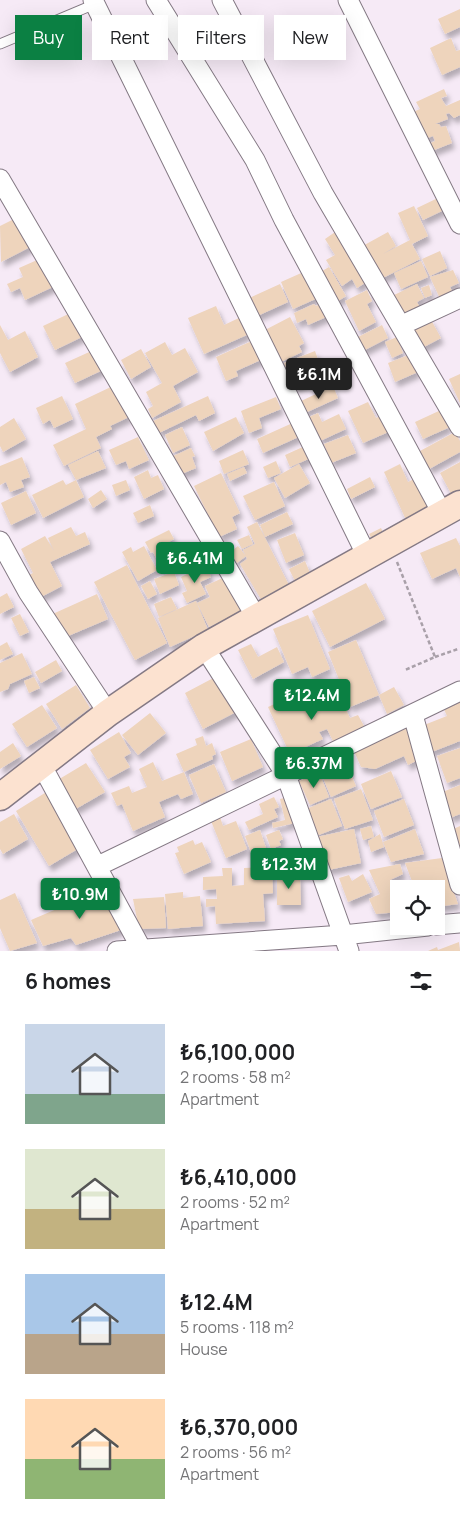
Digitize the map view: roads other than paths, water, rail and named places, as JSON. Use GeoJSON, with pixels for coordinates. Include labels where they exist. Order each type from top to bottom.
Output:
{"type":"FeatureCollection","features":[{"type":"Feature","properties":{"kind":"main road"},"geometry":{"type":"LineString","coordinates":[[0,797],[108,713],[204,647],[366,554],[451,508]]}},
{"type":"Feature","properties":{"kind":"street"},"geometry":{"type":"LineString","coordinates":[[156,0],[255,160],[284,220],[451,508]]}},
{"type":"Feature","properties":{"kind":"street"},"geometry":{"type":"LineString","coordinates":[[222,0],[323,194],[402,325],[460,427]]}},
{"type":"Feature","properties":{"kind":"street"},"geometry":{"type":"LineString","coordinates":[[348,0],[460,224]]}},
{"type":"Feature","properties":{"kind":"street"},"geometry":{"type":"LineString","coordinates":[[94,2],[366,554]]}},
{"type":"Feature","properties":{"kind":"street"},"geometry":{"type":"LineString","coordinates":[[0,179],[256,618]]}},
{"type":"Feature","properties":{"kind":"street"},"geometry":{"type":"LineString","coordinates":[[402,325],[460,298]]}},
{"type":"Feature","properties":{"kind":"street"},"geometry":{"type":"LineString","coordinates":[[0,541],[28,592],[108,713]]}},
{"type":"Feature","properties":{"kind":"street"},"geometry":{"type":"LineString","coordinates":[[204,647],[286,775],[346,943]]}},
{"type":"Feature","properties":{"kind":"street"},"geometry":{"type":"LineString","coordinates":[[98,866],[460,691]]}},
{"type":"Feature","properties":{"kind":"street"},"geometry":{"type":"LineString","coordinates":[[413,714],[460,885]]}},
{"type":"Feature","properties":{"kind":"street"},"geometry":{"type":"LineString","coordinates":[[42,766],[141,948]]}},
{"type":"Feature","properties":{"kind":"street"},"geometry":{"type":"LineString","coordinates":[[445,924],[460,923]]}},
{"type":"Feature","properties":{"kind":"street"},"geometry":{"type":"LineString","coordinates":[[117,951],[141,948],[346,943],[390,934]]}},
{"type":"Feature","properties":{"kind":"lane"},"geometry":{"type":"LineString","coordinates":[[0,44],[94,2]]}}]}
